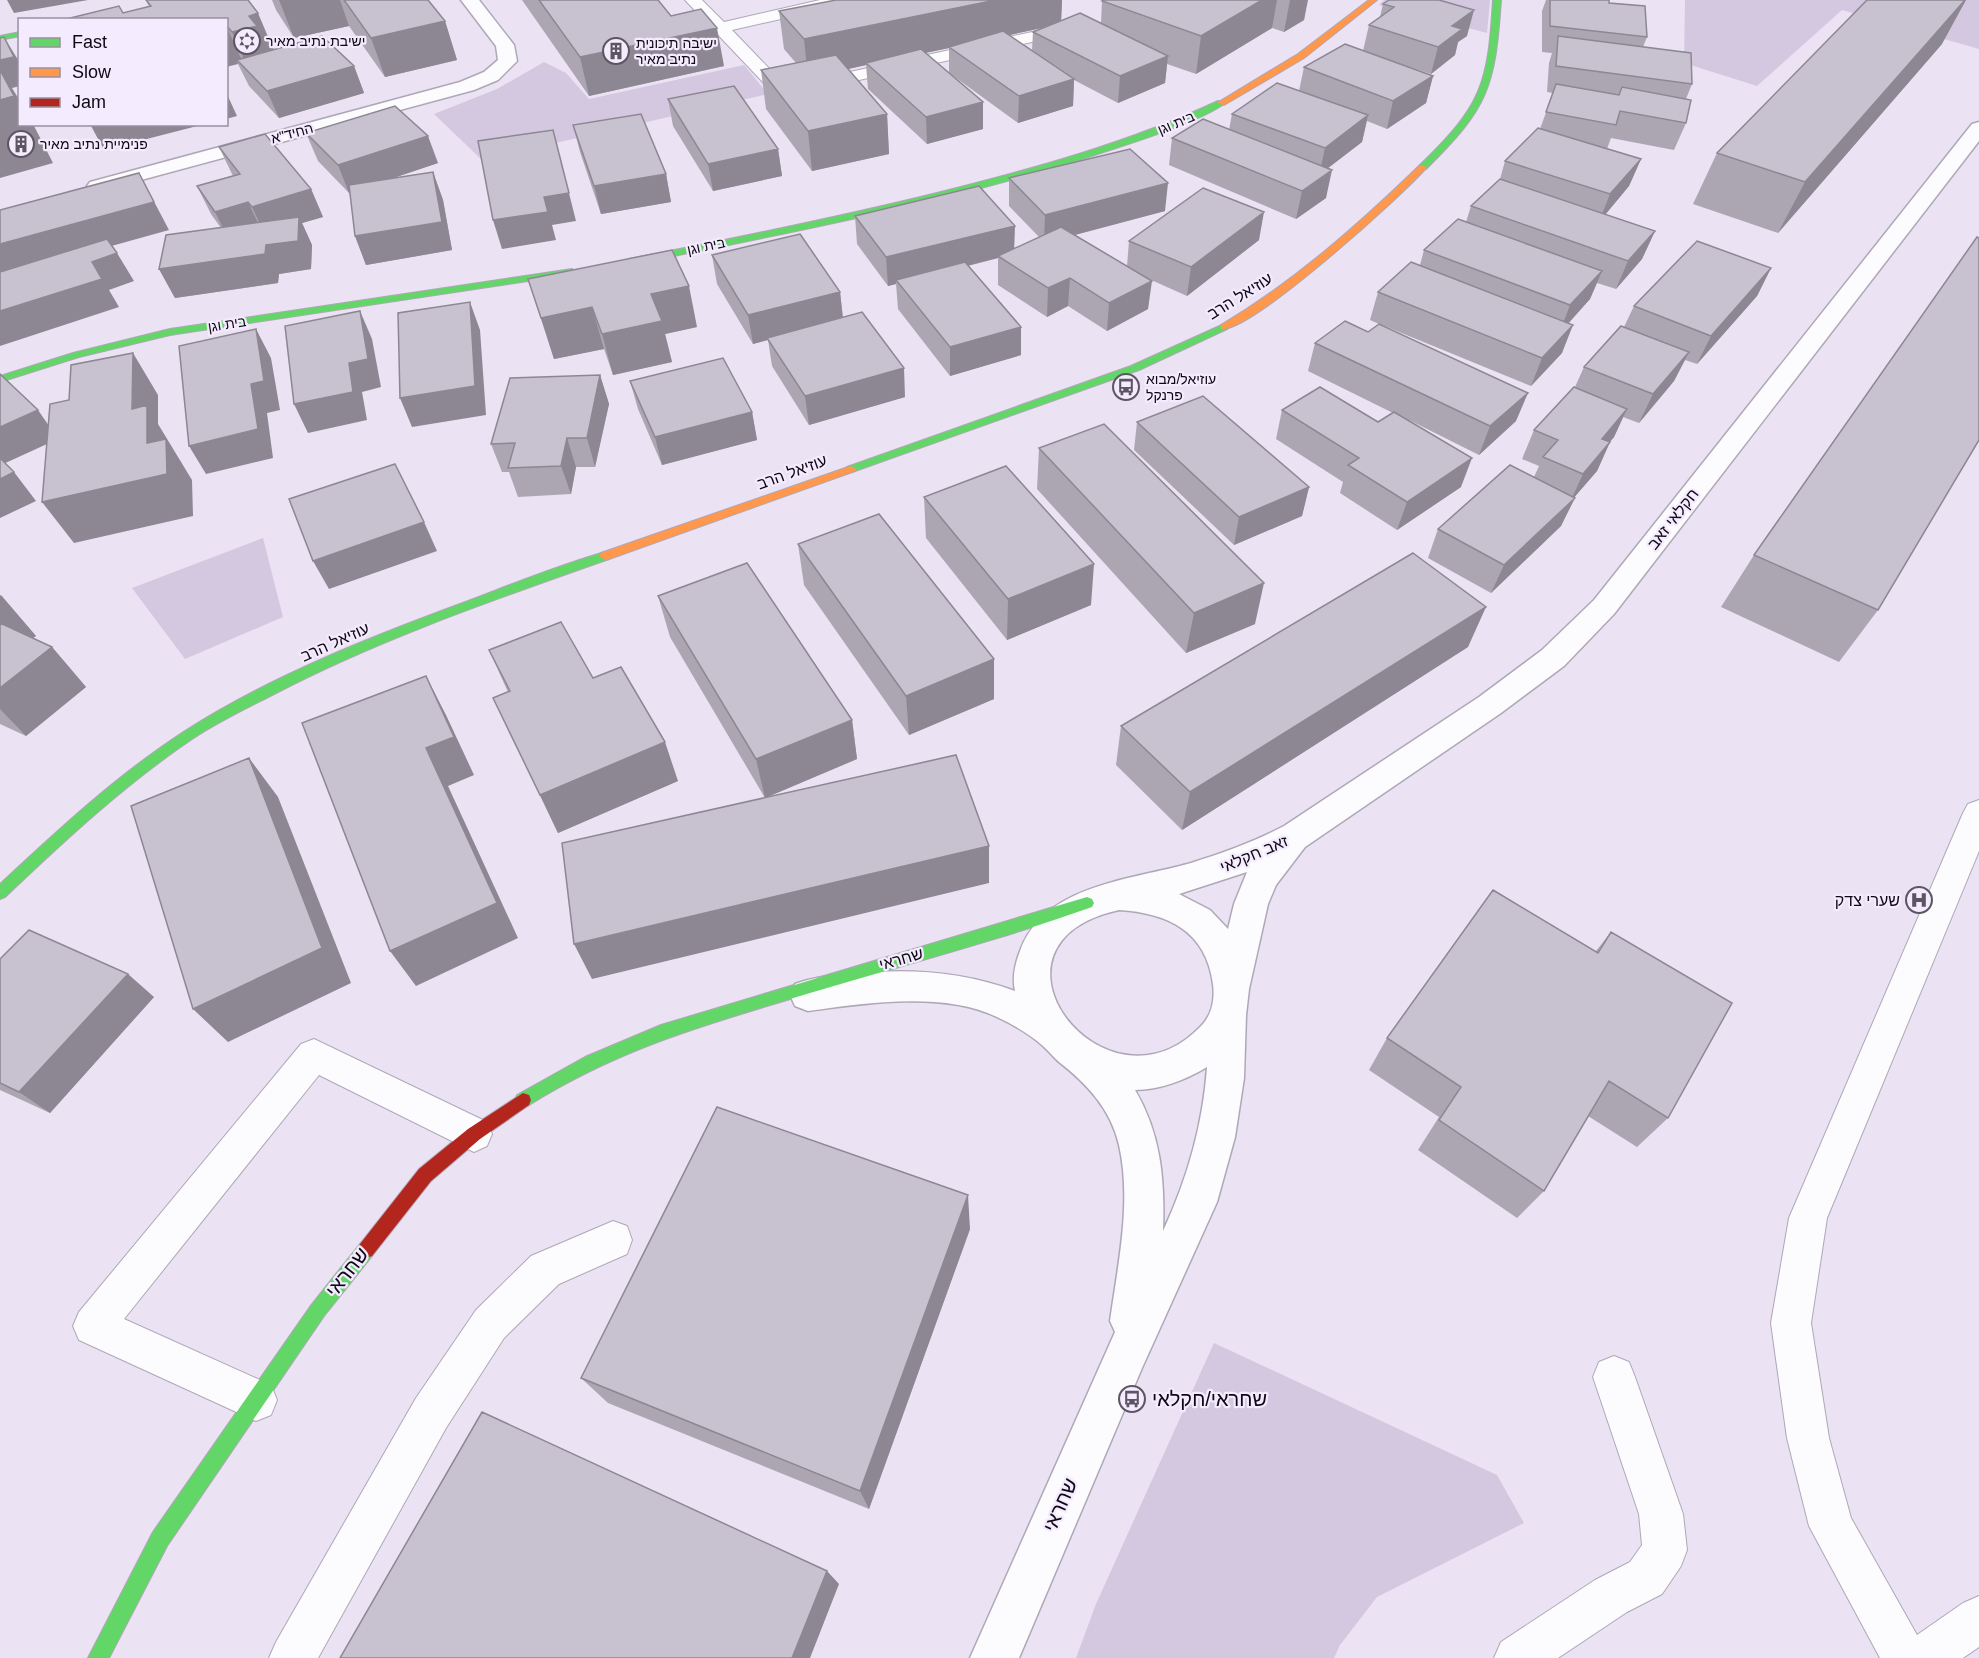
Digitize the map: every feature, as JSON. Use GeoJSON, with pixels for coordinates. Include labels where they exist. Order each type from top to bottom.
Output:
{"type":"FeatureCollection","features":[{"type":"Feature","properties":{"kind":"street","name":"החיד\"א"},"geometry":{"type":"LineString","coordinates":[[80,190],[467,86],[490,76],[508,61],[505,45],[470,0]]}},
{"type":"Feature","properties":{"kind":"street","name":"בית וגן"},"geometry":{"type":"LineString","coordinates":[[615,264],[904,204],[1041,168],[1166,128],[1210,108],[1310,52],[1373,0]]}},
{"type":"Feature","properties":{"kind":"street","name":"עוזיאל הרב"},"geometry":{"type":"LineString","coordinates":[[0,893],[70,828],[145,766],[219,716],[305,673],[394,633],[1135,368],[1200,340],[1240,318],[1294,282],[1351,236],[1470,119],[1487,89],[1497,0]]}},
{"type":"Feature","properties":{"kind":"street"},"geometry":{"type":"LineString","coordinates":[[0,38],[18,34]]}},
{"type":"Feature","properties":{"kind":"street","name":"חקלאי זאב"},"geometry":{"type":"LineString","coordinates":[[1296,836],[1490,705],[1553,658],[1604,607],[1979,128]]}},
{"type":"Feature","properties":{"kind":"street","name":"בית וגן"},"geometry":{"type":"LineString","coordinates":[[0,379],[76,354],[170,332],[526,281],[581,271]]}},
{"type":"Feature","properties":{"kind":"street","name":"זאב חקלאי"},"geometry":{"type":"LineString","coordinates":[[1103,899],[1203,874],[1274,848],[1296,836]]}},
{"type":"Feature","properties":{"kind":"street","name":"זאב חקלאי"},"geometry":{"type":"LineString","coordinates":[[1231,1002],[1254,895],[1262,877],[1296,836]]}},
{"type":"Feature","properties":{"kind":"street"},"geometry":{"type":"LineString","coordinates":[[1141,896],[1165,902],[1194,918],[1216,941],[1225,956],[1231,1002],[1212,1043],[1184,1062],[1153,1071],[1116,1070],[1069,1046],[1037,1006],[1032,971],[1041,942],[1060,918],[1103,899],[1141,896]]}},
{"type":"Feature","properties":{"kind":"street","name":"שחראי"},"geometry":{"type":"LineString","coordinates":[[98,1658],[160,1539],[318,1310],[425,1175],[474,1134],[546,1085],[616,1048],[715,1014],[1103,899]]}},
{"type":"Feature","properties":{"kind":"street","name":"שחראי"},"geometry":{"type":"LineString","coordinates":[[715,1014],[803,995],[850,989],[907,987],[959,990],[1006,1003],[1069,1046],[1115,1091],[1130,1121],[1142,1160],[1146,1202],[1127,1353]]}},
{"type":"Feature","properties":{"kind":"street","name":"שחראי"},"geometry":{"type":"LineString","coordinates":[[994,1658],[1127,1353],[1197,1202],[1216,1137],[1225,1078],[1231,1002]]}},
{"type":"Feature","properties":{"kind":"lane"},"geometry":{"type":"LineString","coordinates":[[693,0],[782,92],[1074,28]]}},
{"type":"Feature","properties":{"kind":"lane"},"geometry":{"type":"LineString","coordinates":[[720,28],[842,0]]}},
{"type":"Feature","properties":{"kind":"lane"},"geometry":{"type":"LineString","coordinates":[[1905,1658],[1831,1526],[1808,1438],[1791,1323],[1808,1218],[1979,813]]}},
{"type":"Feature","properties":{"kind":"lane"},"geometry":{"type":"LineString","coordinates":[[256,1400],[93,1326],[314,1054],[474,1134]]}},
{"type":"Feature","properties":{"kind":"lane"},"geometry":{"type":"LineString","coordinates":[[292,1658],[431,1413],[490,1324],[545,1270],[613,1240]]}},
{"type":"Feature","properties":{"kind":"lane"},"geometry":{"type":"LineString","coordinates":[[1517,1658],[1611,1596],[1646,1578],[1665,1550],[1661,1514],[1614,1377]]}},
{"type":"Feature","properties":{"kind":"lane"},"geometry":{"type":"LineString","coordinates":[[1924,1658],[1979,1619]]}},
{"type":"Feature","properties":{"kind":"shaded area"},"geometry":{"type":"Polygon","coordinates":[[[1384,0],[1490,0],[1487,33],[1379,5],[1384,0]]]}},
{"type":"Feature","properties":{"kind":"shaded area"},"geometry":{"type":"Polygon","coordinates":[[[1685,0],[1979,0],[1979,49],[1842,10],[1757,86],[1684,63],[1685,0]]]}},
{"type":"Feature","properties":{"kind":"shaded area"},"geometry":{"type":"Polygon","coordinates":[[[544,62],[566,73],[589,99],[744,65],[768,94],[482,160],[434,114],[497,89],[544,62]]]}},
{"type":"Feature","properties":{"kind":"shaded area"},"geometry":{"type":"Polygon","coordinates":[[[263,538],[283,617],[185,659],[132,588],[263,538]]]}},
{"type":"Feature","properties":{"kind":"shaded area"},"geometry":{"type":"Polygon","coordinates":[[[1214,1343],[1497,1475],[1524,1523],[1377,1597],[1340,1645],[1334,1658],[1076,1658],[1096,1604],[1214,1343]]]}},
{"type":"Feature","properties":{"kind":"building"},"geometry":{"type":"Polygon","coordinates":[[[146,0],[248,0],[258,13],[249,16],[257,26],[232,32],[228,27],[228,18],[70,18],[119,6],[123,13],[151,6],[146,0]]]}},
{"type":"Feature","properties":{"kind":"building"},"geometry":{"type":"Polygon","coordinates":[[[344,0],[428,0],[445,21],[371,38],[344,0]]]}},
{"type":"Feature","properties":{"kind":"building"},"geometry":{"type":"Polygon","coordinates":[[[539,0],[658,0],[671,16],[701,9],[717,28],[580,57],[539,0]]]}},
{"type":"Feature","properties":{"kind":"building"},"geometry":{"type":"Polygon","coordinates":[[[836,0],[996,0],[804,39],[779,11],[836,0]]]}},
{"type":"Feature","properties":{"kind":"building"},"geometry":{"type":"Polygon","coordinates":[[[1262,0],[1201,36],[1102,1],[1262,0]]]}},
{"type":"Feature","properties":{"kind":"building"},"geometry":{"type":"Polygon","coordinates":[[[1389,0],[1439,0],[1474,10],[1452,26],[1462,29],[1438,47],[1369,25],[1394,7],[1383,4],[1389,0]]]}},
{"type":"Feature","properties":{"kind":"building"},"geometry":{"type":"Polygon","coordinates":[[[1550,0],[1609,0],[1609,3],[1645,6],[1647,37],[1550,26],[1550,0]]]}},
{"type":"Feature","properties":{"kind":"building"},"geometry":{"type":"Polygon","coordinates":[[[1867,0],[1965,0],[1805,182],[1717,153],[1867,0]]]}},
{"type":"Feature","properties":{"kind":"building"},"geometry":{"type":"Polygon","coordinates":[[[1080,13],[1168,56],[1120,76],[1033,32],[1080,13]]]}},
{"type":"Feature","properties":{"kind":"building"},"geometry":{"type":"Polygon","coordinates":[[[1003,31],[1074,79],[1019,96],[949,47],[1003,31]]]}},
{"type":"Feature","properties":{"kind":"building"},"geometry":{"type":"Polygon","coordinates":[[[322,36],[354,66],[267,91],[237,60],[322,36]]]}},
{"type":"Feature","properties":{"kind":"building"},"geometry":{"type":"Polygon","coordinates":[[[1558,36],[1691,53],[1692,84],[1556,66],[1558,36]]]}},
{"type":"Feature","properties":{"kind":"building"},"geometry":{"type":"Polygon","coordinates":[[[4,37],[14,57],[0,60],[0,38],[4,37]]]}},
{"type":"Feature","properties":{"kind":"building"},"geometry":{"type":"Polygon","coordinates":[[[1345,44],[1433,76],[1393,101],[1304,67],[1345,44]]]}},
{"type":"Feature","properties":{"kind":"building"},"geometry":{"type":"Polygon","coordinates":[[[921,49],[983,102],[926,117],[866,63],[921,49]]]}},
{"type":"Feature","properties":{"kind":"building"},"geometry":{"type":"Polygon","coordinates":[[[836,55],[887,114],[808,131],[761,70],[836,55]]]}},
{"type":"Feature","properties":{"kind":"building"},"geometry":{"type":"Polygon","coordinates":[[[0,70],[14,96],[0,100],[0,70]]]}},
{"type":"Feature","properties":{"kind":"building"},"geometry":{"type":"Polygon","coordinates":[[[1277,83],[1368,115],[1325,148],[1232,114],[1277,83]]]}},
{"type":"Feature","properties":{"kind":"building"},"geometry":{"type":"Polygon","coordinates":[[[1556,84],[1619,95],[1622,87],[1691,100],[1686,123],[1620,111],[1616,125],[1546,112],[1556,84]]]}},
{"type":"Feature","properties":{"kind":"building"},"geometry":{"type":"Polygon","coordinates":[[[734,86],[778,149],[708,164],[668,99],[734,86]]]}},
{"type":"Feature","properties":{"kind":"building"},"geometry":{"type":"Polygon","coordinates":[[[395,106],[428,136],[338,165],[306,133],[395,106]]]}},
{"type":"Feature","properties":{"kind":"building"},"geometry":{"type":"Polygon","coordinates":[[[641,114],[666,174],[594,186],[573,125],[641,114]]]}},
{"type":"Feature","properties":{"kind":"building"},"geometry":{"type":"Polygon","coordinates":[[[1203,119],[1332,170],[1302,191],[1172,138],[1203,119]]]}},
{"type":"Feature","properties":{"kind":"building"},"geometry":{"type":"Polygon","coordinates":[[[1538,128],[1641,159],[1610,194],[1505,161],[1538,128]]]}},
{"type":"Feature","properties":{"kind":"building"},"geometry":{"type":"Polygon","coordinates":[[[553,130],[569,193],[544,197],[548,212],[493,220],[478,141],[553,130]]]}},
{"type":"Feature","properties":{"kind":"building"},"geometry":{"type":"Polygon","coordinates":[[[265,134],[311,189],[252,207],[248,202],[215,212],[197,186],[240,174],[219,147],[265,134]]]}},
{"type":"Feature","properties":{"kind":"building"},"geometry":{"type":"Polygon","coordinates":[[[1130,149],[1168,183],[1045,215],[1009,178],[1130,149]]]}},
{"type":"Feature","properties":{"kind":"building"},"geometry":{"type":"Polygon","coordinates":[[[433,172],[442,222],[355,236],[349,185],[433,172]]]}},
{"type":"Feature","properties":{"kind":"building"},"geometry":{"type":"Polygon","coordinates":[[[139,173],[154,202],[0,244],[0,210],[139,173]]]}},
{"type":"Feature","properties":{"kind":"building"},"geometry":{"type":"Polygon","coordinates":[[[1500,179],[1655,231],[1628,261],[1471,206],[1500,179]]]}},
{"type":"Feature","properties":{"kind":"building"},"geometry":{"type":"Polygon","coordinates":[[[979,186],[1015,226],[886,257],[855,216],[979,186]]]}},
{"type":"Feature","properties":{"kind":"building"},"geometry":{"type":"Polygon","coordinates":[[[1203,188],[1264,212],[1191,267],[1129,241],[1203,188]]]}},
{"type":"Feature","properties":{"kind":"building"},"geometry":{"type":"Polygon","coordinates":[[[299,217],[298,241],[266,245],[265,254],[159,269],[166,235],[299,217]]]}},
{"type":"Feature","properties":{"kind":"building"},"geometry":{"type":"Polygon","coordinates":[[[1458,219],[1602,271],[1570,305],[1424,250],[1458,219]]]}},
{"type":"Feature","properties":{"kind":"building"},"geometry":{"type":"Polygon","coordinates":[[[1061,227],[1152,281],[1109,303],[1070,278],[1048,288],[998,256],[1061,227]]]}},
{"type":"Feature","properties":{"kind":"building"},"geometry":{"type":"Polygon","coordinates":[[[800,234],[840,292],[748,315],[712,255],[800,234]]]}},
{"type":"Feature","properties":{"kind":"building"},"geometry":{"type":"Polygon","coordinates":[[[1977,237],[1979,238],[1979,440],[1878,610],[1754,555],[1977,237]]]}},
{"type":"Feature","properties":{"kind":"building"},"geometry":{"type":"Polygon","coordinates":[[[107,239],[117,253],[92,262],[102,279],[0,311],[0,272],[107,239]]]}},
{"type":"Feature","properties":{"kind":"building"},"geometry":{"type":"Polygon","coordinates":[[[1697,241],[1771,268],[1711,336],[1634,306],[1697,241]]]}},
{"type":"Feature","properties":{"kind":"building"},"geometry":{"type":"Polygon","coordinates":[[[672,250],[689,286],[651,294],[662,321],[602,334],[592,307],[541,318],[528,279],[672,250]]]}},
{"type":"Feature","properties":{"kind":"building"},"geometry":{"type":"Polygon","coordinates":[[[965,262],[1021,327],[950,347],[896,280],[965,262]]]}},
{"type":"Feature","properties":{"kind":"building"},"geometry":{"type":"Polygon","coordinates":[[[1411,262],[1573,325],[1542,358],[1378,292],[1411,262]]]}},
{"type":"Feature","properties":{"kind":"building"},"geometry":{"type":"Polygon","coordinates":[[[470,302],[475,386],[400,398],[398,313],[470,302]]]}},
{"type":"Feature","properties":{"kind":"building"},"geometry":{"type":"Polygon","coordinates":[[[360,311],[368,359],[349,363],[353,392],[294,404],[285,326],[360,311]]]}},
{"type":"Feature","properties":{"kind":"building"},"geometry":{"type":"Polygon","coordinates":[[[862,312],[904,368],[805,396],[767,338],[862,312]]]}},
{"type":"Feature","properties":{"kind":"building"},"geometry":{"type":"Polygon","coordinates":[[[1345,321],[1368,332],[1379,324],[1528,393],[1490,426],[1315,343],[1345,321]]]}},
{"type":"Feature","properties":{"kind":"building"},"geometry":{"type":"Polygon","coordinates":[[[1621,326],[1689,352],[1653,394],[1584,367],[1621,326]]]}},
{"type":"Feature","properties":{"kind":"building"},"geometry":{"type":"Polygon","coordinates":[[[256,329],[264,381],[251,384],[258,429],[189,446],[179,346],[256,329]]]}},
{"type":"Feature","properties":{"kind":"building"},"geometry":{"type":"Polygon","coordinates":[[[133,353],[132,409],[147,405],[147,443],[166,439],[167,474],[42,502],[50,404],[69,400],[71,365],[133,353]]]}},
{"type":"Feature","properties":{"kind":"building"},"geometry":{"type":"Polygon","coordinates":[[[723,358],[752,412],[655,437],[630,381],[723,358]]]}},
{"type":"Feature","properties":{"kind":"building"},"geometry":{"type":"Polygon","coordinates":[[[0,374],[38,410],[0,427],[0,374]]]}},
{"type":"Feature","properties":{"kind":"building"},"geometry":{"type":"Polygon","coordinates":[[[600,375],[587,438],[567,438],[561,466],[508,468],[515,443],[491,444],[510,378],[600,375]]]}},
{"type":"Feature","properties":{"kind":"building"},"geometry":{"type":"Polygon","coordinates":[[[1320,387],[1378,422],[1394,412],[1472,458],[1407,502],[1348,465],[1359,458],[1282,410],[1320,387]]]}},
{"type":"Feature","properties":{"kind":"building"},"geometry":{"type":"Polygon","coordinates":[[[1574,387],[1627,409],[1602,439],[1610,442],[1583,474],[1543,457],[1558,440],[1534,430],[1574,387]]]}},
{"type":"Feature","properties":{"kind":"building"},"geometry":{"type":"Polygon","coordinates":[[[1203,396],[1309,487],[1239,517],[1137,422],[1203,396]]]}},
{"type":"Feature","properties":{"kind":"building"},"geometry":{"type":"Polygon","coordinates":[[[1104,424],[1264,583],[1194,613],[1039,448],[1104,424]]]}},
{"type":"Feature","properties":{"kind":"building"},"geometry":{"type":"Polygon","coordinates":[[[0,458],[14,472],[0,479],[0,458]]]}},
{"type":"Feature","properties":{"kind":"building"},"geometry":{"type":"Polygon","coordinates":[[[395,464],[424,522],[313,561],[289,499],[395,464]]]}},
{"type":"Feature","properties":{"kind":"building"},"geometry":{"type":"Polygon","coordinates":[[[1510,465],[1575,498],[1504,565],[1438,529],[1510,465]]]}},
{"type":"Feature","properties":{"kind":"building"},"geometry":{"type":"Polygon","coordinates":[[[1006,466],[1094,564],[1008,599],[924,497],[1006,466]]]}},
{"type":"Feature","properties":{"kind":"building"},"geometry":{"type":"Polygon","coordinates":[[[879,514],[994,659],[906,696],[798,544],[879,514]]]}},
{"type":"Feature","properties":{"kind":"building"},"geometry":{"type":"Polygon","coordinates":[[[1413,553],[1486,607],[1190,792],[1121,726],[1413,553]]]}},
{"type":"Feature","properties":{"kind":"building"},"geometry":{"type":"Polygon","coordinates":[[[747,563],[852,720],[756,759],[658,596],[747,563]]]}},
{"type":"Feature","properties":{"kind":"building"},"geometry":{"type":"Polygon","coordinates":[[[561,622],[593,678],[621,667],[665,742],[540,795],[493,698],[510,691],[489,650],[561,622]]]}},
{"type":"Feature","properties":{"kind":"building"},"geometry":{"type":"Polygon","coordinates":[[[0,623],[52,647],[0,688],[0,623]]]}},
{"type":"Feature","properties":{"kind":"building"},"geometry":{"type":"Polygon","coordinates":[[[426,676],[454,737],[426,748],[497,903],[390,951],[302,723],[426,676]]]}},
{"type":"Feature","properties":{"kind":"building"},"geometry":{"type":"Polygon","coordinates":[[[956,755],[989,846],[574,944],[562,843],[956,755]]]}},
{"type":"Feature","properties":{"kind":"building"},"geometry":{"type":"Polygon","coordinates":[[[249,758],[322,948],[193,1009],[131,806],[249,758]]]}},
{"type":"Feature","properties":{"kind":"building"},"geometry":{"type":"Polygon","coordinates":[[[1493,890],[1598,953],[1611,932],[1732,1003],[1668,1118],[1609,1081],[1544,1191],[1439,1120],[1461,1087],[1387,1038],[1493,890]]]}},
{"type":"Feature","properties":{"kind":"building"},"geometry":{"type":"Polygon","coordinates":[[[29,930],[128,974],[19,1092],[0,1083],[0,959],[29,930]]]}},
{"type":"Feature","properties":{"kind":"building"},"geometry":{"type":"Polygon","coordinates":[[[717,1107],[968,1195],[860,1491],[581,1378],[717,1107]]]}},
{"type":"Feature","properties":{"kind":"building"},"geometry":{"type":"Polygon","coordinates":[[[482,1412],[827,1571],[792,1658],[340,1658],[482,1412]]]}},
{"type":"Feature","properties":{"kind":"traffic: fast"},"geometry":{"type":"LineString","coordinates":[[1423,167],[1462,127],[1483,94],[1493,55],[1497,0]]}},
{"type":"Feature","properties":{"kind":"traffic: fast"},"geometry":{"type":"LineString","coordinates":[[0,38],[18,34]]}},
{"type":"Feature","properties":{"kind":"traffic: fast"},"geometry":{"type":"LineString","coordinates":[[629,262],[838,219],[1029,172],[1127,142],[1221,103]]}},
{"type":"Feature","properties":{"kind":"traffic: fast"},"geometry":{"type":"LineString","coordinates":[[0,379],[76,355],[170,332],[572,272]]}},
{"type":"Feature","properties":{"kind":"traffic: fast"},"geometry":{"type":"LineString","coordinates":[[851,469],[1135,368],[1224,327]]}},
{"type":"Feature","properties":{"kind":"traffic: fast"},"geometry":{"type":"LineString","coordinates":[[0,893],[78,821],[132,776],[160,754],[219,716],[360,648],[482,600],[605,556]]}},
{"type":"Feature","properties":{"kind":"traffic: fast"},"geometry":{"type":"LineString","coordinates":[[523,1100],[556,1079],[590,1062],[661,1032],[1087,903]]}},
{"type":"Feature","properties":{"kind":"traffic: fast"},"geometry":{"type":"LineString","coordinates":[[98,1658],[160,1539],[318,1310],[366,1250]]}},
{"type":"Feature","properties":{"kind":"traffic: slow"},"geometry":{"type":"LineString","coordinates":[[1221,103],[1301,56],[1373,0]]}},
{"type":"Feature","properties":{"kind":"traffic: slow"},"geometry":{"type":"LineString","coordinates":[[1224,327],[1278,293],[1329,254],[1423,167]]}},
{"type":"Feature","properties":{"kind":"traffic: slow"},"geometry":{"type":"LineString","coordinates":[[605,556],[851,469]]}},
{"type":"Feature","properties":{"kind":"traffic: jam"},"geometry":{"type":"LineString","coordinates":[[366,1250],[425,1175],[474,1134],[523,1100]]}},
{"type":"Feature","properties":{"kind":"place","name":"ישיבת נתיב מאיר"},"geometry":{"type":"Point","coordinates":[247,41]}},
{"type":"Feature","properties":{"kind":"place","name":"ישיבה תיכונית נתיב מאיר"},"geometry":{"type":"Point","coordinates":[616,51]}},
{"type":"Feature","properties":{"kind":"place","name":"פנימיית נתיב מאיר"},"geometry":{"type":"Point","coordinates":[21,144]}},
{"type":"Feature","properties":{"kind":"place","name":"עוזיאל/מבוא פרנקל"},"geometry":{"type":"Point","coordinates":[1126,387]}},
{"type":"Feature","properties":{"kind":"place","name":"שערי צדק"},"geometry":{"type":"Point","coordinates":[1919,900]}},
{"type":"Feature","properties":{"kind":"place","name":"שחראי/חקלאי"},"geometry":{"type":"Point","coordinates":[1132,1399]}}]}
